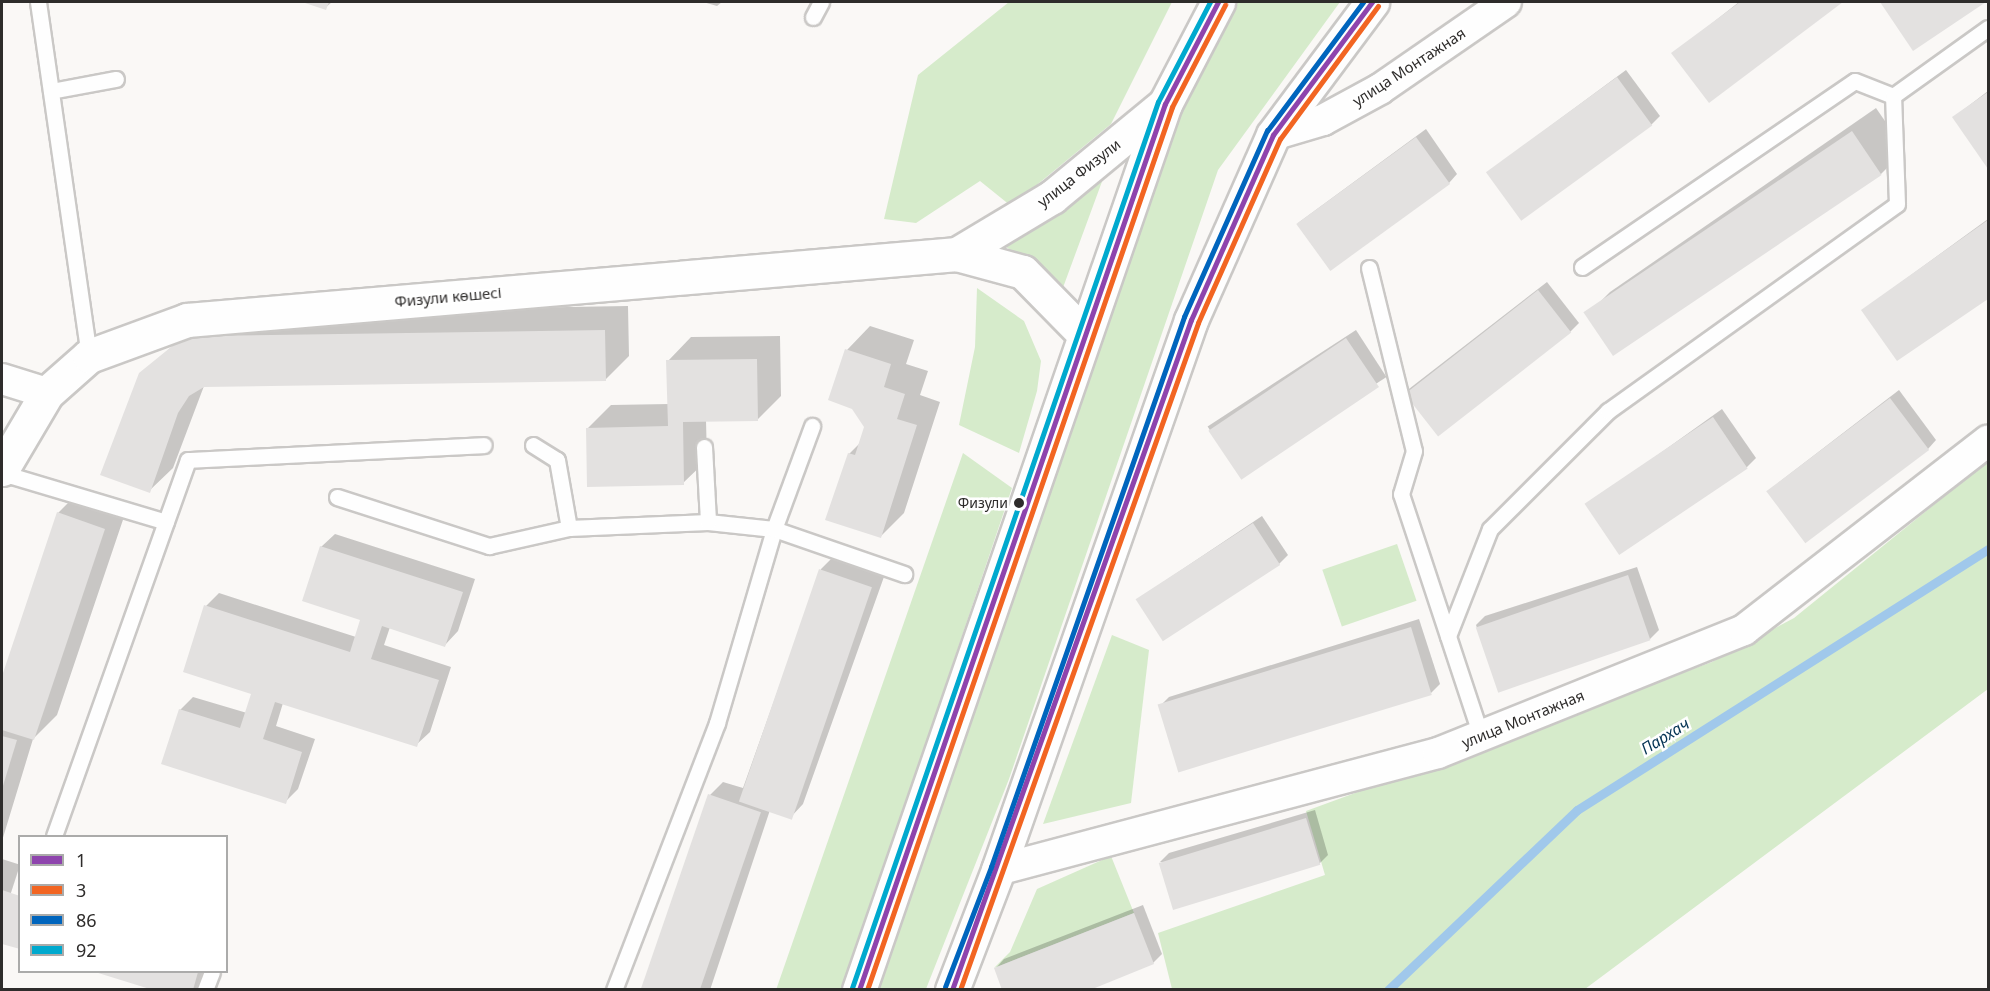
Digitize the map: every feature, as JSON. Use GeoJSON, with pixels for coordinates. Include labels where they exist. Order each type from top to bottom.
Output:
{"type":"FeatureCollection","features":[{"type":"Feature","properties":{"kind":"main road"},"geometry":{"type":"LineString","coordinates":[[859,990],[1165,104],[1218,2]]}},
{"type":"Feature","properties":{"kind":"main road"},"geometry":{"type":"LineString","coordinates":[[952,990],[998,870],[1191,320],[1273,135],[1372,2]]}},
{"type":"Feature","properties":{"kind":"main road","name":"улица Физули"},"geometry":{"type":"LineString","coordinates":[[957,254],[1052,197],[1165,104]]}},
{"type":"Feature","properties":{"kind":"main road"},"geometry":{"type":"LineString","coordinates":[[957,254],[1023,272],[1085,335]]}},
{"type":"Feature","properties":{"kind":"main road","name":"Физули көшесі"},"geometry":{"type":"LineString","coordinates":[[2,471],[47,393],[89,357],[187,320],[957,254]]}},
{"type":"Feature","properties":{"kind":"street","name":"улица Монтажная"},"geometry":{"type":"LineString","coordinates":[[1273,135],[1323,120],[1380,89],[1506,2]]}},
{"type":"Feature","properties":{"kind":"street"},"geometry":{"type":"LineString","coordinates":[[2,379],[47,393]]}},
{"type":"Feature","properties":{"kind":"street","name":"улица Монтажная"},"geometry":{"type":"LineString","coordinates":[[998,870],[1438,753],[1744,630],[1989,441]]}},
{"type":"Feature","properties":{"kind":"lane"},"geometry":{"type":"LineString","coordinates":[[38,2],[89,357]]}},
{"type":"Feature","properties":{"kind":"lane"},"geometry":{"type":"LineString","coordinates":[[813,17],[821,2]]}},
{"type":"Feature","properties":{"kind":"lane"},"geometry":{"type":"LineString","coordinates":[[1893,96],[1989,28]]}},
{"type":"Feature","properties":{"kind":"lane"},"geometry":{"type":"LineString","coordinates":[[51,91],[116,79]]}},
{"type":"Feature","properties":{"kind":"lane"},"geometry":{"type":"LineString","coordinates":[[1582,267],[1855,81],[1893,96]]}},
{"type":"Feature","properties":{"kind":"lane"},"geometry":{"type":"LineString","coordinates":[[1448,636],[1490,529],[1608,411],[1897,204],[1893,96]]}},
{"type":"Feature","properties":{"kind":"lane"},"geometry":{"type":"LineString","coordinates":[[1369,268],[1414,451],[1401,494],[1481,736]]}},
{"type":"Feature","properties":{"kind":"lane"},"geometry":{"type":"LineString","coordinates":[[614,990],[717,723],[774,529],[812,426]]}},
{"type":"Feature","properties":{"kind":"lane"},"geometry":{"type":"LineString","coordinates":[[55,835],[188,460],[484,445]]}},
{"type":"Feature","properties":{"kind":"lane"},"geometry":{"type":"LineString","coordinates":[[533,445],[557,460],[568,528]]}},
{"type":"Feature","properties":{"kind":"lane"},"geometry":{"type":"LineString","coordinates":[[704,447],[708,522]]}},
{"type":"Feature","properties":{"kind":"lane"},"geometry":{"type":"LineString","coordinates":[[2,471],[166,522]]}},
{"type":"Feature","properties":{"kind":"lane"},"geometry":{"type":"LineString","coordinates":[[337,497],[489,546],[568,528],[708,522],[774,529],[904,574]]}},
{"type":"Feature","properties":{"kind":"lane"},"geometry":{"type":"LineString","coordinates":[[205,990],[212,973]]}},
{"type":"Feature","properties":{"kind":"green space"},"geometry":{"type":"Polygon","coordinates":[[[1009,2],[1172,2],[1111,124],[1011,206],[980,181],[916,223],[884,219],[918,75],[1009,2]]]}},
{"type":"Feature","properties":{"kind":"green space"},"geometry":{"type":"Polygon","coordinates":[[[1236,2],[1340,2],[1218,170],[1009,779],[926,989],[872,990],[1174,110],[1236,2]]]}},
{"type":"Feature","properties":{"kind":"green space"},"geometry":{"type":"Polygon","coordinates":[[[1107,168],[1061,293],[1034,263],[997,242],[1107,168]]]}},
{"type":"Feature","properties":{"kind":"green space"},"geometry":{"type":"Polygon","coordinates":[[[977,288],[1024,321],[1041,361],[1037,391],[1019,453],[959,425],[975,347],[977,288]]]}},
{"type":"Feature","properties":{"kind":"green space"},"geometry":{"type":"Polygon","coordinates":[[[963,453],[1012,488],[843,989],[776,990],[963,453]]]}},
{"type":"Feature","properties":{"kind":"green space"},"geometry":{"type":"Polygon","coordinates":[[[1988,461],[1988,689],[1585,989],[1172,989],[1158,933],[1325,875],[1306,811],[1712,662],[1794,618],[1988,461]]]}},
{"type":"Feature","properties":{"kind":"green space"},"geometry":{"type":"Polygon","coordinates":[[[1397,544],[1417,601],[1342,626],[1322,570],[1397,544]]]}},
{"type":"Feature","properties":{"kind":"green space"},"geometry":{"type":"Polygon","coordinates":[[[1112,635],[1149,650],[1131,803],[1043,824],[1112,635]]]}},
{"type":"Feature","properties":{"kind":"green space"},"geometry":{"type":"Polygon","coordinates":[[[1111,856],[1134,913],[994,968],[1010,952],[1037,889],[1111,856]]]}},
{"type":"Feature","properties":{"kind":"building"},"geometry":{"type":"Polygon","coordinates":[[[302,2],[329,2],[326,10],[302,2]]]}},
{"type":"Feature","properties":{"kind":"building"},"geometry":{"type":"Polygon","coordinates":[[[1740,2],[1843,2],[1709,103],[1671,53],[1740,2]]]}},
{"type":"Feature","properties":{"kind":"building"},"geometry":{"type":"Polygon","coordinates":[[[1880,2],[1986,2],[1913,51],[1880,2]]]}},
{"type":"Feature","properties":{"kind":"building"},"geometry":{"type":"Polygon","coordinates":[[[1617,77],[1652,126],[1521,221],[1486,172],[1617,77]]]}},
{"type":"Feature","properties":{"kind":"building"},"geometry":{"type":"Polygon","coordinates":[[[1988,92],[1988,169],[1952,117],[1988,92]]]}},
{"type":"Feature","properties":{"kind":"building"},"geometry":{"type":"Polygon","coordinates":[[[1852,131],[1882,175],[1613,356],[1583,312],[1852,131]]]}},
{"type":"Feature","properties":{"kind":"building"},"geometry":{"type":"Polygon","coordinates":[[[1416,137],[1450,184],[1330,271],[1296,224],[1416,137]]]}},
{"type":"Feature","properties":{"kind":"building"},"geometry":{"type":"Polygon","coordinates":[[[1988,220],[1988,299],[1897,361],[1861,310],[1988,220]]]}},
{"type":"Feature","properties":{"kind":"building"},"geometry":{"type":"Polygon","coordinates":[[[1538,290],[1571,333],[1438,437],[1405,394],[1538,290]]]}},
{"type":"Feature","properties":{"kind":"building"},"geometry":{"type":"Polygon","coordinates":[[[605,330],[606,381],[204,387],[189,396],[178,413],[150,493],[100,475],[139,373],[176,343],[203,336],[605,330]]]}},
{"type":"Feature","properties":{"kind":"building"},"geometry":{"type":"Polygon","coordinates":[[[1346,338],[1379,387],[1241,480],[1208,431],[1346,338]]]}},
{"type":"Feature","properties":{"kind":"building"},"geometry":{"type":"Polygon","coordinates":[[[845,349],[891,364],[884,387],[905,394],[897,419],[917,425],[881,538],[825,520],[848,453],[855,455],[864,427],[852,409],[828,400],[845,349]]]}},
{"type":"Feature","properties":{"kind":"building"},"geometry":{"type":"Polygon","coordinates":[[[757,359],[758,421],[683,422],[684,485],[587,487],[586,428],[668,426],[666,360],[757,359]]]}},
{"type":"Feature","properties":{"kind":"building"},"geometry":{"type":"Polygon","coordinates":[[[1890,398],[1929,450],[1805,543],[1766,491],[1890,398]]]}},
{"type":"Feature","properties":{"kind":"building"},"geometry":{"type":"Polygon","coordinates":[[[1713,417],[1748,468],[1619,555],[1584,504],[1713,417]]]}},
{"type":"Feature","properties":{"kind":"building"},"geometry":{"type":"Polygon","coordinates":[[[57,512],[105,529],[34,740],[2,730],[2,676],[57,512]]]}},
{"type":"Feature","properties":{"kind":"building"},"geometry":{"type":"Polygon","coordinates":[[[1253,523],[1280,565],[1163,641],[1136,599],[1253,523]]]}},
{"type":"Feature","properties":{"kind":"building"},"geometry":{"type":"Polygon","coordinates":[[[320,546],[463,592],[445,647],[382,626],[371,659],[439,680],[417,747],[275,702],[263,739],[302,752],[286,804],[161,764],[179,709],[240,728],[251,694],[183,672],[204,605],[350,652],[360,620],[302,601],[320,546]]]}},
{"type":"Feature","properties":{"kind":"building"},"geometry":{"type":"Polygon","coordinates":[[[819,569],[872,587],[792,820],[739,802],[819,569]]]}},
{"type":"Feature","properties":{"kind":"building"},"geometry":{"type":"Polygon","coordinates":[[[1628,575],[1650,640],[1498,693],[1476,627],[1628,575]]]}},
{"type":"Feature","properties":{"kind":"building"},"geometry":{"type":"Polygon","coordinates":[[[1411,627],[1432,695],[1178,772],[1158,704],[1411,627]]]}},
{"type":"Feature","properties":{"kind":"building"},"geometry":{"type":"Polygon","coordinates":[[[2,736],[17,740],[2,789],[2,736]]]}},
{"type":"Feature","properties":{"kind":"building"},"geometry":{"type":"Polygon","coordinates":[[[708,794],[761,812],[700,990],[641,989],[708,794]]]}},
{"type":"Feature","properties":{"kind":"building"},"geometry":{"type":"Polygon","coordinates":[[[1306,818],[1320,865],[1173,910],[1159,863],[1306,818]]]}},
{"type":"Feature","properties":{"kind":"building"},"geometry":{"type":"Polygon","coordinates":[[[2,890],[18,895],[18,948],[2,944],[2,890]]]}},
{"type":"Feature","properties":{"kind":"building"},"geometry":{"type":"Polygon","coordinates":[[[1134,913],[1154,964],[1090,990],[1002,990],[994,968],[1134,913]]]}},
{"type":"Feature","properties":{"kind":"building"},"geometry":{"type":"Polygon","coordinates":[[[98,973],[198,973],[193,990],[153,990],[98,973]]]}},
{"type":"Feature","properties":{"kind":"waterway","name":"Пархач"},"geometry":{"type":"LineString","coordinates":[[1388,990],[1577,810],[1988,549]]}},
{"type":"Feature","properties":{"kind":"transit line","name":"92"},"geometry":{"type":"LineString","coordinates":[[852,988],[1158,102],[1210,2]]}},
{"type":"Feature","properties":{"kind":"transit line","name":"1"},"geometry":{"type":"LineString","coordinates":[[859,990],[1165,104],[1218,2]]}},
{"type":"Feature","properties":{"kind":"transit line","name":"86"},"geometry":{"type":"LineString","coordinates":[[945,987],[991,867],[1184,317],[1267,131],[1363,2]]}},
{"type":"Feature","properties":{"kind":"transit line","name":"1"},"geometry":{"type":"LineString","coordinates":[[952,990],[1191,320],[1273,135],[1372,2]]}},
{"type":"Feature","properties":{"kind":"transit line","name":"3"},"geometry":{"type":"LineString","coordinates":[[867,990],[1172,107],[1225,5]]}},
{"type":"Feature","properties":{"kind":"transit line","name":"3"},"geometry":{"type":"LineString","coordinates":[[960,990],[1198,323],[1280,139],[1378,6]]}},
{"type":"Feature","properties":{"kind":"place","name":"Физули"},"geometry":{"type":"Point","coordinates":[1019,503]}}]}
